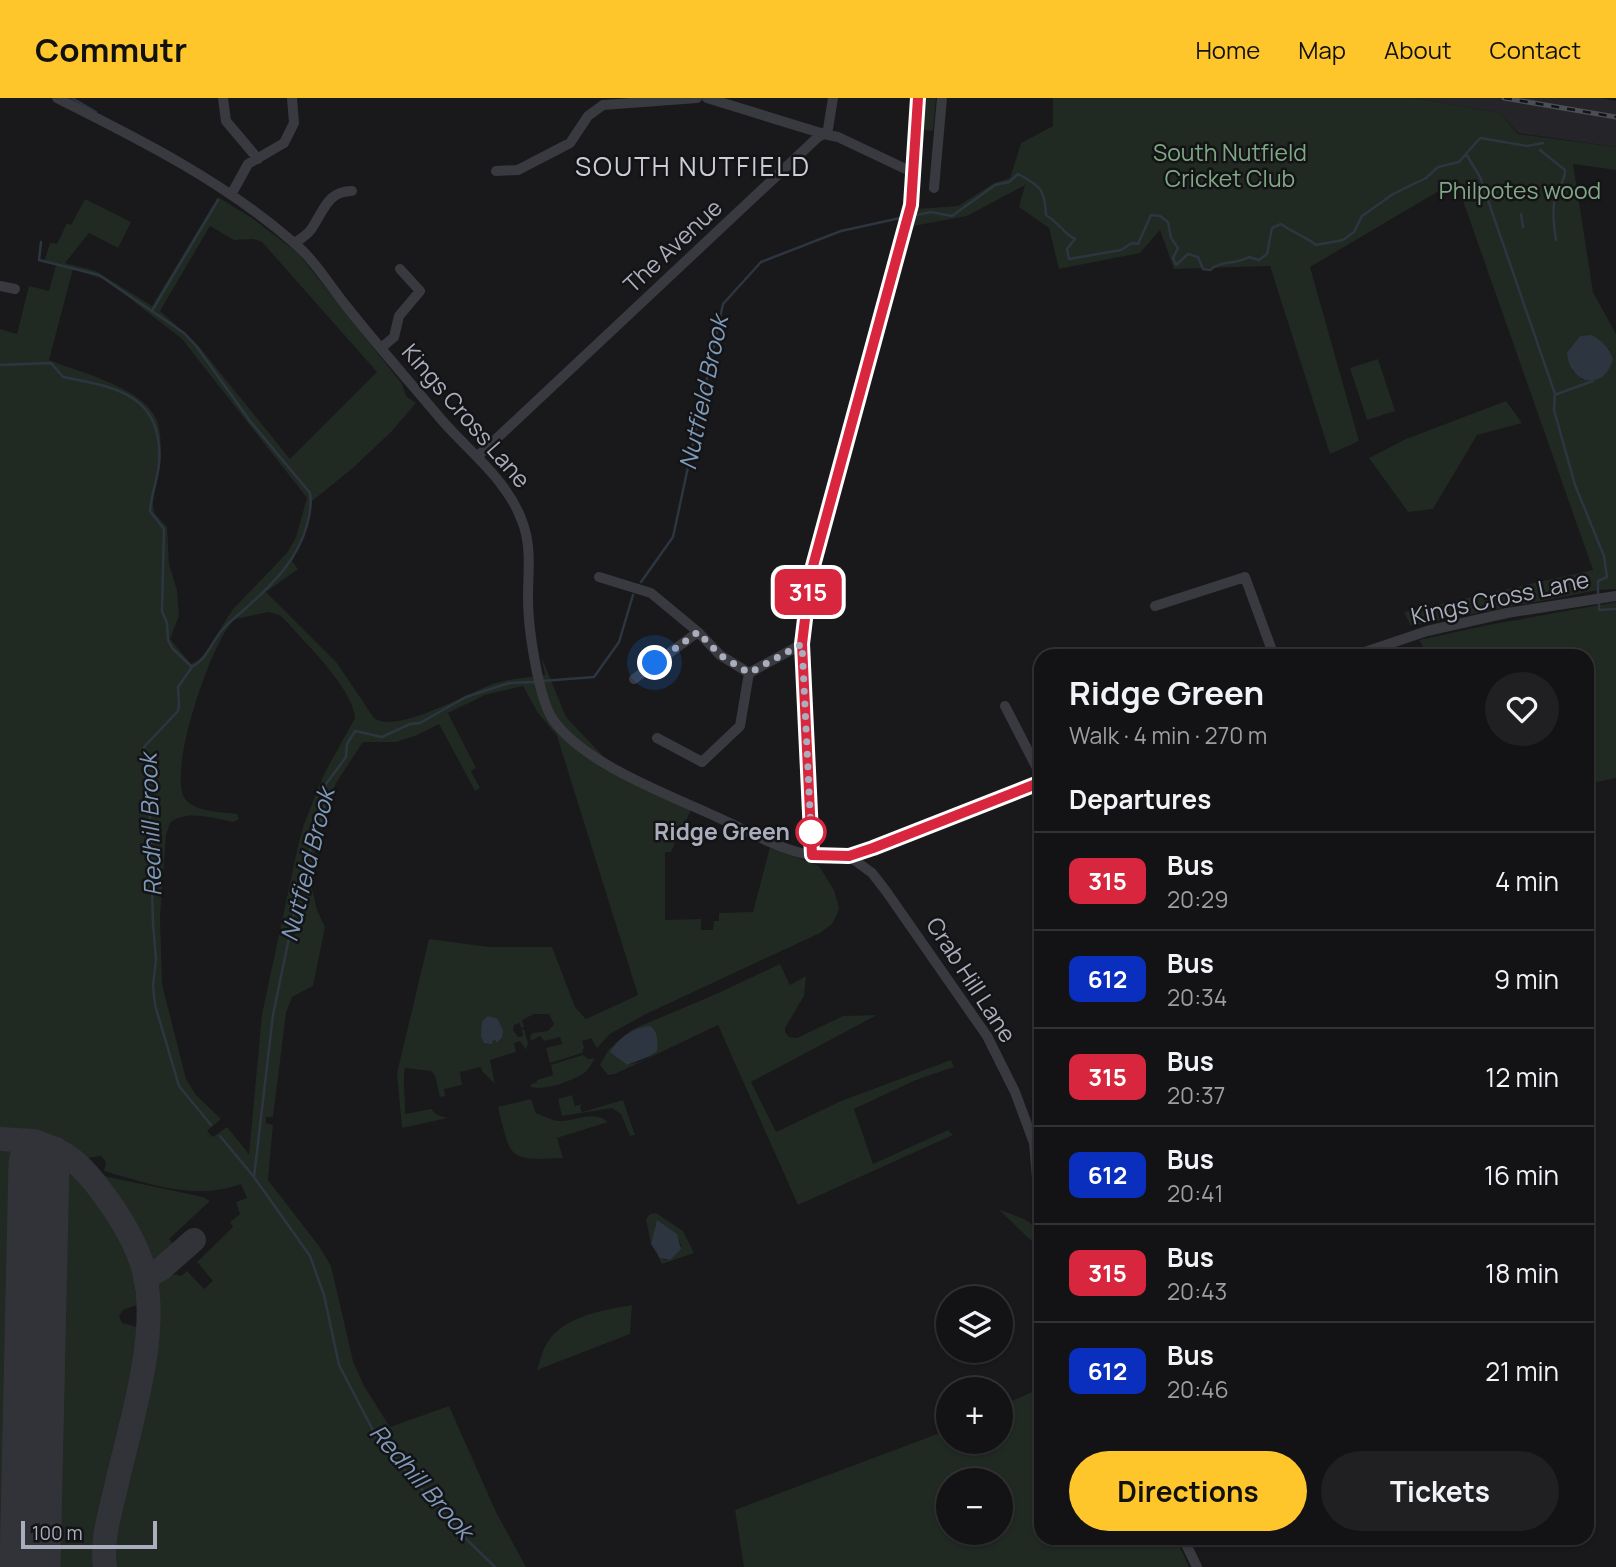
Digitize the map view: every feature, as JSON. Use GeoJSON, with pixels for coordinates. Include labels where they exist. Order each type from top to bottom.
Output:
{"type":"FeatureCollection","features":[{"type":"Feature","properties":{"kind":"street","name":"Kings Cross Lane"},"geometry":{"type":"LineString","coordinates":[[57,98],[139,139],[232,193],[295,243],[446,425],[478,456],[514,501],[523,522],[529,560],[528,600],[537,676],[548,712],[554,722],[599,759],[758,836],[812,855],[849,856],[1034,785]]}},
{"type":"Feature","properties":{"kind":"street"},"geometry":{"type":"LineString","coordinates":[[223,98],[226,121],[258,159]]}},
{"type":"Feature","properties":{"kind":"street"},"geometry":{"type":"LineString","coordinates":[[232,193],[248,164],[284,143],[294,123],[292,98]]}},
{"type":"Feature","properties":{"kind":"street"},"geometry":{"type":"LineString","coordinates":[[707,98],[838,136],[914,173]]}},
{"type":"Feature","properties":{"kind":"street"},"geometry":{"type":"LineString","coordinates":[[824,134],[828,129],[833,98]]}},
{"type":"Feature","properties":{"kind":"street"},"geometry":{"type":"LineString","coordinates":[[812,855],[802,644],[810,577],[911,205],[918,98]]}},
{"type":"Feature","properties":{"kind":"street"},"geometry":{"type":"LineString","coordinates":[[934,188],[942,98]]}},
{"type":"Feature","properties":{"kind":"street"},"geometry":{"type":"LineString","coordinates":[[496,171],[518,170],[570,143],[588,116],[603,104],[688,99]]}},
{"type":"Feature","properties":{"kind":"street","name":"The Avenue"},"geometry":{"type":"LineString","coordinates":[[478,456],[824,134]]}},
{"type":"Feature","properties":{"kind":"street"},"geometry":{"type":"LineString","coordinates":[[917,135],[938,142]]}},
{"type":"Feature","properties":{"kind":"street"},"geometry":{"type":"LineString","coordinates":[[295,243],[312,230],[320,211],[331,197],[342,191],[352,191]]}},
{"type":"Feature","properties":{"kind":"street"},"geometry":{"type":"LineString","coordinates":[[381,348],[394,337],[399,316],[420,291],[400,269]]}},
{"type":"Feature","properties":{"kind":"street"},"geometry":{"type":"LineString","coordinates":[[0,286],[15,289]]}},
{"type":"Feature","properties":{"kind":"street"},"geometry":{"type":"LineString","coordinates":[[599,577],[651,593],[698,632],[720,655],[749,673]]}},
{"type":"Feature","properties":{"kind":"street"},"geometry":{"type":"LineString","coordinates":[[1155,606],[1245,577],[1271,649]]}},
{"type":"Feature","properties":{"kind":"street","name":"Kings Cross Lane"},"geometry":{"type":"LineString","coordinates":[[1374,649],[1427,631],[1507,613],[1616,596]]}},
{"type":"Feature","properties":{"kind":"street"},"geometry":{"type":"LineString","coordinates":[[634,679],[698,632]]}},
{"type":"Feature","properties":{"kind":"street"},"geometry":{"type":"LineString","coordinates":[[749,673],[802,644]]}},
{"type":"Feature","properties":{"kind":"street"},"geometry":{"type":"LineString","coordinates":[[657,738],[702,762],[740,726],[749,673]]}},
{"type":"Feature","properties":{"kind":"street"},"geometry":{"type":"LineString","coordinates":[[1005,706],[1034,762]]}},
{"type":"Feature","properties":{"kind":"street"},"geometry":{"type":"LineString","coordinates":[[872,873],[873,848]]}},
{"type":"Feature","properties":{"kind":"street","name":"Crab Hill Lane"},"geometry":{"type":"LineString","coordinates":[[849,856],[872,873],[987,1036],[1015,1091],[1034,1143]]}},
{"type":"Feature","properties":{"kind":"street"},"geometry":{"type":"LineString","coordinates":[[1187,1545],[1198,1567]]}},
{"type":"Feature","properties":{"kind":"shaded area"},"geometry":{"type":"Polygon","coordinates":[[[1416,98],[1601,98],[1616,101],[1616,147],[1518,133],[1500,113],[1416,98]]]}},
{"type":"Feature","properties":{"kind":"shaded area"},"geometry":{"type":"Polygon","coordinates":[[[1592,335],[1605,345],[1613,359],[1609,370],[1602,376],[1588,380],[1580,378],[1574,372],[1567,353],[1580,336],[1592,335]]]}},
{"type":"Feature","properties":{"kind":"shaded area"},"geometry":{"type":"Polygon","coordinates":[[[488,1016],[498,1019],[503,1031],[502,1038],[496,1043],[496,1040],[492,1041],[492,1044],[484,1043],[481,1036],[482,1021],[488,1016]]]}},
{"type":"Feature","properties":{"kind":"shaded area"},"geometry":{"type":"Polygon","coordinates":[[[650,1026],[656,1034],[657,1051],[650,1056],[627,1065],[610,1052],[627,1034],[650,1026]]]}},
{"type":"Feature","properties":{"kind":"shaded area"},"geometry":{"type":"Polygon","coordinates":[[[657,1220],[677,1234],[681,1249],[670,1260],[660,1258],[651,1244],[657,1220]]]}},
{"type":"Feature","properties":{"kind":"green space"},"geometry":{"type":"Polygon","coordinates":[[[924,98],[936,98],[933,131],[923,130],[924,98]]]}},
{"type":"Feature","properties":{"kind":"green space"},"geometry":{"type":"Polygon","coordinates":[[[1053,98],[1415,98],[1500,113],[1518,134],[1616,147],[1616,170],[1573,164],[1593,292],[1616,334],[1616,589],[1598,590],[1411,626],[1404,612],[1593,570],[1456,181],[1310,267],[1359,441],[1330,454],[1270,266],[1174,269],[1160,230],[1140,253],[1059,269],[1049,228],[1019,207],[1025,185],[967,216],[913,226],[916,209],[958,206],[994,183],[1010,178],[1021,143],[1053,126],[1053,98]],[[1592,335],[1572,371],[1583,380],[1610,350],[1592,335]]]}},
{"type":"Feature","properties":{"kind":"green space"},"geometry":{"type":"Polygon","coordinates":[[[218,197],[252,218],[298,253],[402,384],[406,396],[416,403],[391,432],[354,467],[311,502],[304,537],[292,561],[298,569],[266,592],[337,663],[374,718],[385,722],[416,717],[496,683],[545,675],[541,656],[566,717],[602,755],[597,762],[691,810],[671,852],[665,852],[665,920],[701,919],[701,930],[713,930],[714,921],[719,921],[719,913],[753,912],[770,847],[819,866],[834,890],[839,908],[832,924],[820,933],[644,1015],[610,1034],[597,1048],[591,1038],[582,1041],[582,1053],[550,1063],[546,1048],[562,1044],[560,1037],[545,1041],[540,1036],[531,1041],[530,1036],[533,1033],[548,1031],[554,1024],[549,1014],[534,1014],[522,1020],[524,1027],[521,1028],[520,1023],[514,1025],[513,1030],[518,1037],[523,1036],[524,1029],[528,1043],[526,1050],[520,1041],[514,1043],[516,1052],[490,1060],[495,1084],[481,1067],[460,1072],[462,1085],[444,1089],[445,1096],[440,1097],[435,1076],[431,1071],[405,1068],[405,1114],[431,1109],[437,1115],[448,1118],[402,1128],[397,1073],[429,939],[489,947],[552,947],[575,1007],[586,1019],[638,995],[557,736],[538,713],[523,686],[485,695],[448,713],[476,768],[471,771],[480,788],[475,791],[439,724],[396,742],[363,742],[336,783],[312,870],[312,889],[325,927],[313,986],[292,997],[286,1013],[273,1117],[266,1117],[266,1123],[273,1125],[268,1180],[319,1246],[331,1266],[353,1361],[364,1386],[390,1427],[449,1406],[496,1512],[526,1567],[112,1567],[111,1544],[153,1344],[156,1322],[153,1287],[165,1275],[181,1276],[187,1271],[204,1289],[213,1281],[197,1262],[233,1227],[230,1222],[240,1214],[236,1202],[247,1198],[241,1184],[224,1189],[190,1191],[138,1181],[104,1171],[106,1162],[101,1156],[80,1159],[43,1132],[0,1130],[0,329],[17,334],[29,286],[49,291],[56,265],[44,262],[50,243],[57,244],[67,223],[71,225],[85,199],[131,222],[118,248],[89,233],[65,263],[96,271],[152,306],[218,197]],[[210,226],[160,311],[197,344],[290,459],[377,372],[262,242],[253,239],[234,240],[210,226]],[[73,269],[49,360],[125,390],[150,408],[157,420],[161,458],[153,507],[155,514],[167,527],[169,564],[177,590],[179,616],[170,639],[191,664],[202,658],[233,609],[287,553],[296,537],[307,498],[182,339],[106,280],[73,269]],[[269,612],[235,619],[225,631],[215,652],[194,708],[186,738],[181,787],[190,804],[210,811],[237,814],[239,819],[233,822],[192,815],[170,823],[166,835],[160,917],[162,984],[186,1079],[196,1095],[221,1119],[207,1131],[213,1137],[227,1127],[249,1154],[262,1014],[298,846],[324,774],[355,718],[346,693],[337,679],[279,615],[269,612]]]}},
{"type":"Feature","properties":{"kind":"green space"},"geometry":{"type":"Polygon","coordinates":[[[1378,359],[1395,411],[1367,420],[1350,368],[1378,359]]]}},
{"type":"Feature","properties":{"kind":"green space"},"geometry":{"type":"Polygon","coordinates":[[[1506,401],[1522,423],[1477,435],[1433,509],[1408,512],[1369,458],[1406,439],[1506,401]]]}},
{"type":"Feature","properties":{"kind":"green space"},"geometry":{"type":"Polygon","coordinates":[[[1616,602],[1616,778],[1594,783],[1594,649],[1424,649],[1419,640],[1616,602]]]}},
{"type":"Feature","properties":{"kind":"green space"},"geometry":{"type":"Polygon","coordinates":[[[780,964],[790,985],[806,976],[804,996],[785,1028],[789,1037],[797,1038],[843,1016],[877,1015],[751,1082],[776,1132],[841,1101],[951,1060],[954,1067],[916,1080],[854,1109],[873,1164],[948,1130],[953,1135],[798,1205],[718,1025],[615,1074],[608,1075],[600,1065],[614,1045],[611,1052],[627,1065],[649,1057],[657,1048],[642,1027],[619,1041],[633,1029],[780,964]]]}},
{"type":"Feature","properties":{"kind":"green space"},"geometry":{"type":"Polygon","coordinates":[[[583,1055],[588,1059],[595,1058],[580,1075],[551,1086],[531,1087],[537,1080],[553,1075],[551,1065],[583,1055]]]}},
{"type":"Feature","properties":{"kind":"green space"},"geometry":{"type":"Polygon","coordinates":[[[572,1095],[575,1106],[582,1104],[582,1112],[623,1100],[635,1135],[630,1136],[621,1114],[612,1108],[562,1116],[558,1099],[572,1095]]]}},
{"type":"Feature","properties":{"kind":"green space"},"geometry":{"type":"Polygon","coordinates":[[[531,1099],[536,1113],[553,1120],[596,1116],[608,1122],[557,1138],[563,1158],[521,1157],[510,1147],[498,1107],[531,1099]]]}},
{"type":"Feature","properties":{"kind":"green space"},"geometry":{"type":"Polygon","coordinates":[[[0,1148],[43,1152],[73,1171],[96,1195],[115,1222],[135,1269],[139,1290],[134,1293],[139,1293],[140,1304],[123,1310],[119,1316],[122,1323],[140,1330],[139,1344],[98,1539],[97,1567],[0,1567],[0,1148]]]}},
{"type":"Feature","properties":{"kind":"green space"},"geometry":{"type":"Polygon","coordinates":[[[104,1176],[203,1197],[210,1201],[169,1239],[177,1249],[161,1264],[153,1265],[149,1263],[138,1238],[103,1183],[104,1176]]]}},
{"type":"Feature","properties":{"kind":"green space"},"geometry":{"type":"Polygon","coordinates":[[[998,1209],[1034,1225],[1034,1243],[998,1209]]]}},
{"type":"Feature","properties":{"kind":"green space"},"geometry":{"type":"Polygon","coordinates":[[[656,1213],[683,1231],[694,1253],[662,1264],[657,1254],[664,1260],[670,1260],[681,1246],[675,1235],[655,1224],[656,1230],[651,1244],[646,1219],[650,1214],[656,1213]]]}},
{"type":"Feature","properties":{"kind":"green space"},"geometry":{"type":"Polygon","coordinates":[[[632,1305],[630,1334],[537,1370],[547,1343],[563,1326],[585,1316],[632,1305]]]}},
{"type":"Feature","properties":{"kind":"green space"},"geometry":{"type":"Polygon","coordinates":[[[1034,1391],[1034,1545],[1179,1545],[1189,1567],[744,1567],[735,1510],[936,1435],[936,1454],[1013,1454],[1013,1401],[1034,1391]]]}},
{"type":"Feature","properties":{"kind":"waterway"},"geometry":{"type":"LineString","coordinates":[[72,98],[96,112]]}},
{"type":"Feature","properties":{"kind":"waterway","name":"Nutfield Brook"},"geometry":{"type":"LineString","coordinates":[[911,216],[931,212],[952,216],[995,185],[1009,182],[1018,174],[1040,190],[1046,215],[1075,239],[1067,249],[1069,259],[1121,250],[1132,243],[1138,244],[1151,215],[1160,216],[1168,222],[1171,238],[1178,248],[1173,258],[1176,265],[1188,254],[1198,257],[1203,269],[1210,270],[1249,257],[1259,260],[1267,254],[1272,228],[1281,224],[1316,245],[1343,240],[1354,232],[1362,216],[1393,194],[1426,178],[1438,167],[1459,162],[1480,138],[1527,146],[1543,143]]}},
{"type":"Feature","properties":{"kind":"waterway"},"geometry":{"type":"LineString","coordinates":[[1540,150],[1565,170],[1554,203],[1556,240]]}},
{"type":"Feature","properties":{"kind":"waterway"},"geometry":{"type":"LineString","coordinates":[[1466,154],[1480,177],[1555,394],[1554,410],[1575,485],[1604,556],[1607,577],[1598,581],[1598,594]]}},
{"type":"Feature","properties":{"kind":"waterway"},"geometry":{"type":"LineString","coordinates":[[153,309],[218,200]]}},
{"type":"Feature","properties":{"kind":"waterway"},"geometry":{"type":"LineString","coordinates":[[1521,214],[1523,227]]}},
{"type":"Feature","properties":{"kind":"waterway","name":"Nutfield Brook"},"geometry":{"type":"LineString","coordinates":[[641,582],[673,537],[723,304],[761,262],[841,231],[905,217]]}},
{"type":"Feature","properties":{"kind":"waterway"},"geometry":{"type":"LineString","coordinates":[[41,242],[39,260],[99,275],[184,333],[250,421],[310,493],[307,525],[291,560],[266,589],[223,629],[202,659],[193,666]]}},
{"type":"Feature","properties":{"kind":"waterway","name":"Redhill Brook"},"geometry":{"type":"LineString","coordinates":[[0,365],[51,363],[63,377],[101,385],[133,398],[154,422],[159,463],[150,511],[164,529],[162,611],[172,648],[192,667],[178,687],[178,711],[144,747],[149,781],[156,959],[153,986],[155,1005],[179,1086],[211,1125]]}},
{"type":"Feature","properties":{"kind":"waterway"},"geometry":{"type":"LineString","coordinates":[[1557,394],[1593,381]]}},
{"type":"Feature","properties":{"kind":"waterway","name":"Nutfield Brook"},"geometry":{"type":"LineString","coordinates":[[542,681],[594,677],[619,642],[633,595]]}},
{"type":"Feature","properties":{"kind":"waterway"},"geometry":{"type":"LineString","coordinates":[[1599,604],[1599,610],[1616,609]]}},
{"type":"Feature","properties":{"kind":"waterway","name":"Nutfield Brook"},"geometry":{"type":"LineString","coordinates":[[254,1177],[273,1015],[303,870],[324,812],[326,784],[346,757],[347,744],[355,731],[382,737],[410,724],[420,723],[466,697],[509,683],[536,682]]}},
{"type":"Feature","properties":{"kind":"waterway","name":"Redhill Brook"},"geometry":{"type":"LineString","coordinates":[[220,1136],[254,1177],[310,1256],[324,1295],[339,1365],[377,1438],[463,1536],[495,1567]]}},
{"type":"Feature","properties":{"kind":"taxiway"},"geometry":{"type":"LineString","coordinates":[[0,1139],[34,1141],[56,1149]]}},
{"type":"Feature","properties":{"kind":"taxiway"},"geometry":{"type":"LineString","coordinates":[[41,1152],[48,1148],[64,1154],[80,1166],[99,1188],[133,1241],[144,1271],[148,1295],[142,1377],[107,1524],[105,1567]]}},
{"type":"Feature","properties":{"kind":"taxiway"},"geometry":{"type":"LineString","coordinates":[[145,1278],[161,1269],[194,1240]]}},
{"type":"Feature","properties":{"kind":"runway"},"geometry":{"type":"LineString","coordinates":[[30,1567],[39,1163]]}},
{"type":"Feature","properties":{"kind":"railway"},"geometry":{"type":"LineString","coordinates":[[1504,98],[1616,117]]}},
{"type":"Feature","properties":{"kind":"bus line","name":"315"},"geometry":{"type":"LineString","coordinates":[[918,98],[911,205],[810,577],[802,644],[812,855],[849,856],[1034,785]]}},
{"type":"Feature","properties":{"kind":"place","name":"Ridge Green"},"geometry":{"type":"Point","coordinates":[811,832]}},
{"type":"Feature","properties":{"kind":"district","name":"SOUTH NUTFIELD"},"geometry":{"type":"Point","coordinates":[693,167]}},
{"type":"Feature","properties":{"kind":"route"},"geometry":{"type":"LineString","coordinates":[[655,663],[698,632],[720,655],[749,673],[802,644],[811,832]]}},
{"type":"Feature","properties":{"kind":"park label","name":"South Nutfield Cricket Club"},"geometry":{"type":"Point","coordinates":[1230,166]}},
{"type":"Feature","properties":{"kind":"park label","name":"Philpotes wood"},"geometry":{"type":"Point","coordinates":[1520,191]}}]}
